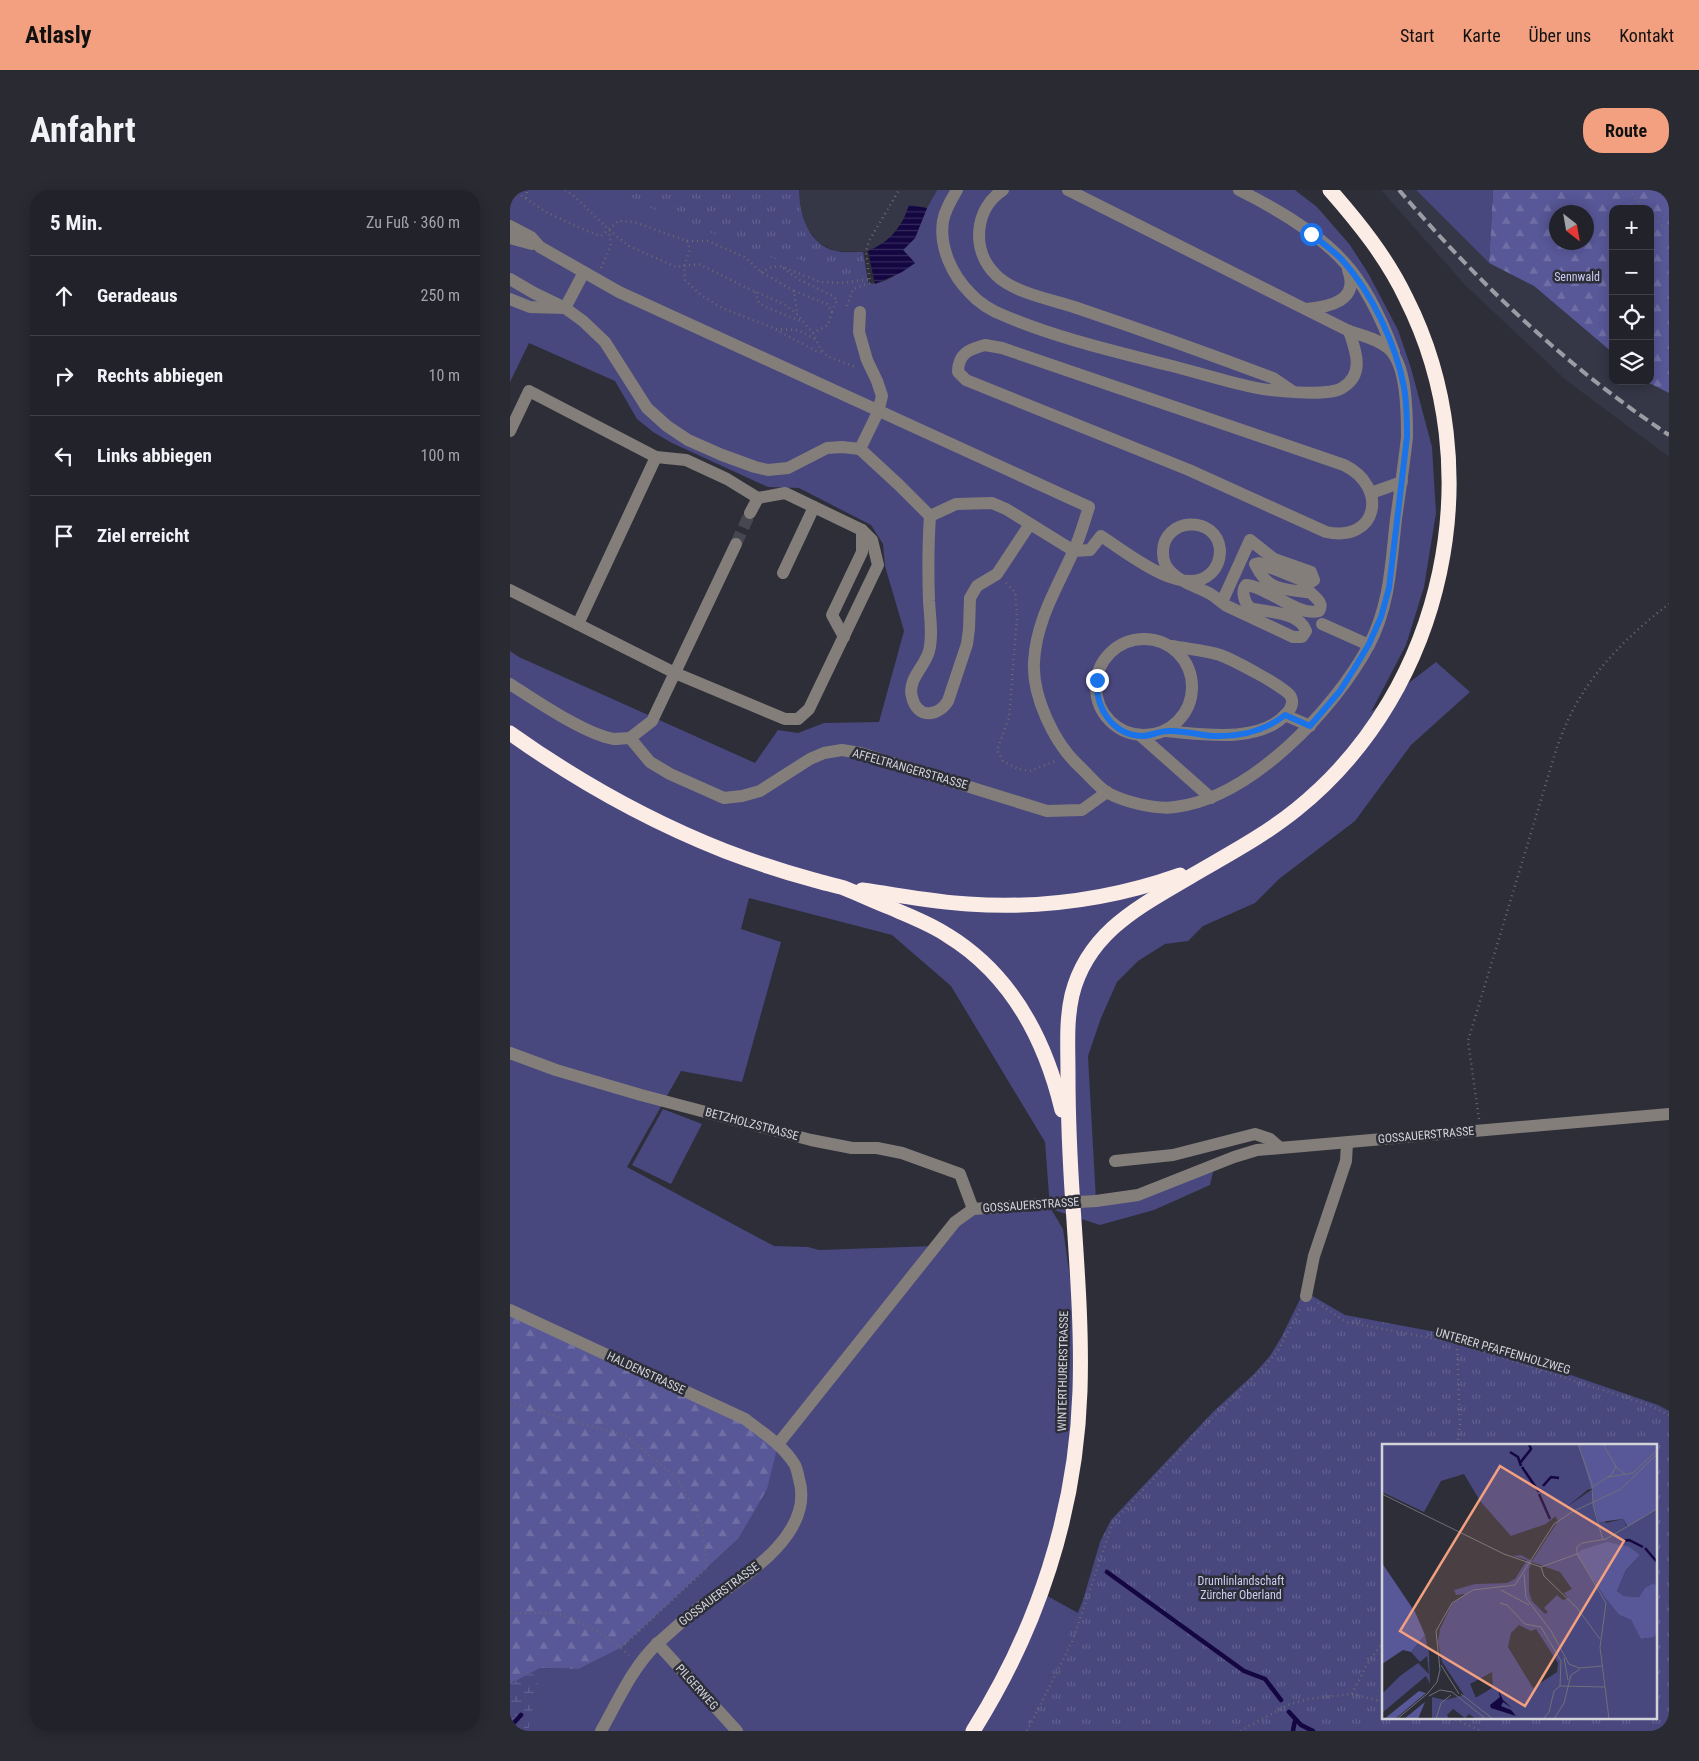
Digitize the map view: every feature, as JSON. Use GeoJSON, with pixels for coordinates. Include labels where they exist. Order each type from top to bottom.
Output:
{"type":"FeatureCollection","features":[{"type":"Feature","properties":{"kind":"highway"},"geometry":{"type":"LineString","coordinates":[[1068,1140],[1068,1030],[1070,1006],[1077,979],[1096,944],[1119,921],[1273,827],[1314,794],[1347,760],[1377,722],[1399,685],[1420,640],[1436,595],[1443,559],[1449,505],[1448,459],[1442,406],[1429,355],[1410,305],[1390,268],[1351,214],[1330,190]]}},
{"type":"Feature","properties":{"kind":"highway"},"geometry":{"type":"LineString","coordinates":[[510,732],[544,756],[607,794],[675,830],[750,860],[843,888],[919,920],[974,953],[997,976],[1021,1008],[1036,1034],[1054,1078],[1068,1140]]}},
{"type":"Feature","properties":{"kind":"highway"},"geometry":{"type":"LineString","coordinates":[[843,888],[970,904],[1051,903],[1082,900],[1137,889],[1197,869],[1239,848]]}},
{"type":"Feature","properties":{"kind":"highway","name":"WINTERTHURERSTRASSE"},"geometry":{"type":"LineString","coordinates":[[974,1731],[1015,1658],[1042,1593],[1059,1536],[1074,1464],[1079,1401],[1080,1340],[1068,1140]]}},
{"type":"Feature","properties":{"kind":"street"},"geometry":{"type":"LineString","coordinates":[[957,190],[949,203],[942,232],[949,263],[958,280],[970,294],[987,307],[1004,316],[1084,344],[1252,388],[1292,391],[1330,392],[1341,388],[1350,381],[1356,370],[1357,362],[1349,330]]}},
{"type":"Feature","properties":{"kind":"street"},"geometry":{"type":"LineString","coordinates":[[1003,190],[990,201],[982,215],[979,226],[981,250],[996,276],[1017,288],[1273,378],[1292,391]]}},
{"type":"Feature","properties":{"kind":"street"},"geometry":{"type":"LineString","coordinates":[[1068,190],[1306,309],[1385,346],[1397,359]]}},
{"type":"Feature","properties":{"kind":"street"},"geometry":{"type":"LineString","coordinates":[[510,238],[540,247],[619,292],[1089,507],[1074,551],[1052,595],[1039,629],[1034,664],[1036,684],[1050,726],[1068,756],[1107,792],[1142,805],[1174,808],[1212,798],[1246,779],[1279,754],[1310,726],[1340,691],[1369,644],[1381,617],[1389,588],[1407,437],[1404,387],[1397,359],[1372,303],[1344,262],[1327,247],[1299,225],[1268,205],[1239,190]]}},
{"type":"Feature","properties":{"kind":"street"},"geometry":{"type":"LineString","coordinates":[[510,226],[531,238],[540,247]]}},
{"type":"Feature","properties":{"kind":"street"},"geometry":{"type":"LineString","coordinates":[[1306,309],[1328,307],[1340,301],[1346,295],[1350,288],[1351,280],[1344,262]]}},
{"type":"Feature","properties":{"kind":"street"},"geometry":{"type":"LineString","coordinates":[[565,308],[584,272]]}},
{"type":"Feature","properties":{"kind":"street"},"geometry":{"type":"LineString","coordinates":[[510,279],[565,308],[583,321],[605,342],[639,397],[652,412],[667,426],[696,444],[755,467],[768,470],[788,468],[827,448],[860,449],[930,516],[928,544],[929,652],[913,679],[911,690],[911,696],[915,705],[927,713],[935,713],[943,709],[948,701],[970,629],[970,598],[978,586],[997,574],[1030,524]]}},
{"type":"Feature","properties":{"kind":"street"},"geometry":{"type":"LineString","coordinates":[[510,299],[530,307],[565,308]]}},
{"type":"Feature","properties":{"kind":"street"},"geometry":{"type":"LineString","coordinates":[[860,312],[859,332],[867,360],[882,396],[878,412],[860,449]]}},
{"type":"Feature","properties":{"kind":"street"},"geometry":{"type":"LineString","coordinates":[[986,345],[1002,348],[1344,465],[1355,470],[1363,478],[1371,493],[1373,501],[1371,513],[1362,526],[1346,533],[1326,532],[1189,470],[966,380],[958,372],[960,357],[965,352],[986,345]]}},
{"type":"Feature","properties":{"kind":"street"},"geometry":{"type":"LineString","coordinates":[[510,431],[528,391],[656,457],[686,460],[727,479],[758,498],[785,493],[814,506],[862,530],[872,540],[878,565],[810,709],[798,719],[785,719],[675,673],[510,590]]}},
{"type":"Feature","properties":{"kind":"street"},"geometry":{"type":"LineString","coordinates":[[578,624],[656,457]]}},
{"type":"Feature","properties":{"kind":"street"},"geometry":{"type":"LineString","coordinates":[[1371,493],[1402,482]]}},
{"type":"Feature","properties":{"kind":"street"},"geometry":{"type":"LineString","coordinates":[[750,513],[758,498]]}},
{"type":"Feature","properties":{"kind":"street"},"geometry":{"type":"LineString","coordinates":[[930,516],[956,504],[992,503],[1006,509],[1074,551],[1090,550],[1102,536],[1132,558],[1162,574],[1181,579],[1196,581],[1209,575],[1218,563],[1220,549],[1210,530],[1196,524],[1183,525],[1172,531],[1164,542],[1162,554],[1170,572],[1181,579],[1212,595],[1222,602],[1293,637],[1302,638],[1304,635],[1314,633],[1320,612],[1311,572],[1274,559],[1250,540],[1222,602]]}},
{"type":"Feature","properties":{"kind":"street"},"geometry":{"type":"LineString","coordinates":[[783,573],[814,506]]}},
{"type":"Feature","properties":{"kind":"street"},"geometry":{"type":"LineString","coordinates":[[844,637],[832,615],[862,552],[862,530]]}},
{"type":"Feature","properties":{"kind":"street"},"geometry":{"type":"LineString","coordinates":[[510,684],[565,718],[598,735],[615,739],[630,738],[652,721],[736,544]]}},
{"type":"Feature","properties":{"kind":"street"},"geometry":{"type":"LineString","coordinates":[[1243,556],[1303,582],[1308,583],[1314,580]]}},
{"type":"Feature","properties":{"kind":"street"},"geometry":{"type":"LineString","coordinates":[[1259,563],[1255,564],[1269,584],[1288,590],[1311,593],[1320,612],[1369,644]]}},
{"type":"Feature","properties":{"kind":"street"},"geometry":{"type":"LineString","coordinates":[[1233,579],[1260,589],[1303,610],[1320,612]]}},
{"type":"Feature","properties":{"kind":"street"},"geometry":{"type":"LineString","coordinates":[[1246,585],[1244,593],[1246,604],[1250,608],[1291,617],[1304,626],[1306,631],[1304,635]]}},
{"type":"Feature","properties":{"kind":"street"},"geometry":{"type":"LineString","coordinates":[[1166,731],[1215,736],[1250,733],[1274,724],[1285,715],[1291,707],[1292,698],[1283,688],[1220,655],[1142,639],[1128,642],[1110,654],[1097,680],[1097,694],[1104,714],[1120,729],[1141,736],[1212,798]]}},
{"type":"Feature","properties":{"kind":"street"},"geometry":{"type":"LineString","coordinates":[[1141,736],[1154,735],[1174,726],[1189,706],[1193,689],[1191,672],[1182,657],[1169,646]]}},
{"type":"Feature","properties":{"kind":"street"},"geometry":{"type":"LineString","coordinates":[[1285,715],[1310,726]]}},
{"type":"Feature","properties":{"kind":"street","name":"AFFELTRANGERSTRASSE"},"geometry":{"type":"LineString","coordinates":[[630,738],[650,762],[670,774],[724,798],[760,791],[810,759],[824,753],[842,750],[860,753],[1047,810],[1082,810],[1107,792]]}},
{"type":"Feature","properties":{"kind":"street","name":"BETZHOLZSTRASSE"},"geometry":{"type":"LineString","coordinates":[[510,1053],[556,1070],[641,1095],[812,1140],[852,1148],[877,1148],[914,1156],[960,1174],[974,1209]]}},
{"type":"Feature","properties":{"kind":"street","name":"GOSSAUERSTRASSE"},"geometry":{"type":"LineString","coordinates":[[601,1731],[639,1664],[657,1644],[697,1609],[752,1571],[785,1539],[798,1512],[802,1491],[795,1466],[778,1444],[955,1222],[974,1209],[1096,1201],[1138,1195],[1234,1157],[1257,1150],[1669,1114]]}},
{"type":"Feature","properties":{"kind":"street"},"geometry":{"type":"LineString","coordinates":[[1115,1161],[1173,1155],[1255,1134],[1270,1139],[1279,1147]]}},
{"type":"Feature","properties":{"kind":"street"},"geometry":{"type":"LineString","coordinates":[[1306,1296],[1314,1256],[1346,1161],[1347,1143]]}},
{"type":"Feature","properties":{"kind":"street","name":"HALDENSTRASSE"},"geometry":{"type":"LineString","coordinates":[[510,1310],[745,1419],[778,1444]]}},
{"type":"Feature","properties":{"kind":"street","name":"PILGERWEG"},"geometry":{"type":"LineString","coordinates":[[657,1644],[737,1731]]}},
{"type":"Feature","properties":{"kind":"path"},"geometry":{"type":"LineString","coordinates":[[513,190],[546,212],[601,236],[618,221],[634,222],[688,241],[708,241],[746,258],[761,272],[794,291],[827,304],[832,312]]}},
{"type":"Feature","properties":{"kind":"path"},"geometry":{"type":"LineString","coordinates":[[526,199],[527,190]]}},
{"type":"Feature","properties":{"kind":"path"},"geometry":{"type":"LineString","coordinates":[[564,190],[572,194],[608,229],[629,246],[676,267],[699,264],[784,304],[797,314],[813,333],[827,356],[873,374]]}},
{"type":"Feature","properties":{"kind":"path"},"geometry":{"type":"LineString","coordinates":[[860,312],[847,306],[853,289],[870,283],[866,252],[898,190]]}},
{"type":"Feature","properties":{"kind":"path"},"geometry":{"type":"LineString","coordinates":[[1629,190],[1642,205]]}},
{"type":"Feature","properties":{"kind":"path"},"geometry":{"type":"LineString","coordinates":[[1654,219],[1669,232]]}},
{"type":"Feature","properties":{"kind":"path"},"geometry":{"type":"LineString","coordinates":[[596,279],[610,246],[608,229]]}},
{"type":"Feature","properties":{"kind":"path"},"geometry":{"type":"LineString","coordinates":[[688,241],[690,250],[684,266],[685,280],[700,295],[722,308],[774,329],[816,351],[823,352]]}},
{"type":"Feature","properties":{"kind":"path"},"geometry":{"type":"LineString","coordinates":[[761,272],[780,266],[820,282],[842,283],[870,279]]}},
{"type":"Feature","properties":{"kind":"path"},"geometry":{"type":"LineString","coordinates":[[780,266],[800,280],[833,296],[837,300],[828,325],[813,333]]}},
{"type":"Feature","properties":{"kind":"path"},"geometry":{"type":"LineString","coordinates":[[794,291],[797,314]]}},
{"type":"Feature","properties":{"kind":"path"},"geometry":{"type":"LineString","coordinates":[[755,292],[760,303],[766,307],[804,323]]}},
{"type":"Feature","properties":{"kind":"path"},"geometry":{"type":"LineString","coordinates":[[774,329],[798,330],[816,340]]}},
{"type":"Feature","properties":{"kind":"path"},"geometry":{"type":"LineString","coordinates":[[997,574],[1015,592],[1017,617],[1009,718],[997,750],[1003,761],[1018,769],[1030,771],[1068,756]]}},
{"type":"Feature","properties":{"kind":"path"},"geometry":{"type":"LineString","coordinates":[[1480,1130],[1468,1041],[1557,747],[1574,708],[1594,678],[1638,629],[1669,604]]}},
{"type":"Feature","properties":{"kind":"path"},"geometry":{"type":"LineString","coordinates":[[1026,1731],[1072,1642],[1113,1522],[1193,1437],[1265,1366],[1279,1349],[1306,1296]]}},
{"type":"Feature","properties":{"kind":"path","name":"UNTERER PFAFFENHOLZWEG"},"geometry":{"type":"LineString","coordinates":[[1306,1296],[1346,1322],[1456,1343],[1640,1402],[1669,1414]]}},
{"type":"Feature","properties":{"kind":"path"},"geometry":{"type":"LineString","coordinates":[[1456,1343],[1460,1427],[1457,1444]]}},
{"type":"Feature","properties":{"kind":"path"},"geometry":{"type":"LineString","coordinates":[[510,1403],[626,1436],[677,1478],[702,1523],[707,1568],[621,1648]]}},
{"type":"Feature","properties":{"kind":"path"},"geometry":{"type":"LineString","coordinates":[[510,1613],[554,1614],[581,1623],[621,1648],[639,1664]]}},
{"type":"Feature","properties":{"kind":"path"},"geometry":{"type":"LineString","coordinates":[[1352,1694],[1366,1666],[1382,1643]]}},
{"type":"Feature","properties":{"kind":"path"},"geometry":{"type":"LineString","coordinates":[[1240,1731],[1288,1705],[1308,1699],[1352,1694],[1382,1702]]}},
{"type":"Feature","properties":{"kind":"path"},"geometry":{"type":"LineString","coordinates":[[1453,1718],[1481,1731]]}},
{"type":"Feature","properties":{"kind":"shaded area"},"geometry":{"type":"Polygon","coordinates":[[[799,190],[937,190],[927,208],[909,205],[904,220],[888,240],[877,248],[866,252],[835,251],[819,243],[805,226],[799,203],[799,190]]]}},
{"type":"Feature","properties":{"kind":"shaded area"},"geometry":{"type":"Polygon","coordinates":[[[1381,190],[1416,190],[1489,263],[1534,286],[1609,350],[1609,385],[1653,385],[1669,393],[1669,457],[1567,381],[1465,285],[1381,190]]]}},
{"type":"Feature","properties":{"kind":"shaded area"},"geometry":{"type":"Polygon","coordinates":[[[909,205],[927,208],[915,238],[903,250],[915,263],[902,272],[875,284],[868,251],[883,243],[894,233],[903,220],[909,205]]]}},
{"type":"Feature","properties":{"kind":"green space"},"geometry":{"type":"Polygon","coordinates":[[[510,190],[799,190],[803,218],[812,235],[818,242],[835,251],[863,252],[868,283],[874,283],[886,280],[915,263],[903,250],[915,238],[927,208],[937,190],[1295,190],[1317,207],[1350,245],[1368,273],[1398,330],[1411,368],[1432,447],[1436,513],[1424,587],[1406,645],[1371,712],[1436,662],[1470,692],[1411,745],[1355,821],[1279,879],[1255,903],[1203,926],[1188,941],[1165,944],[1138,961],[1117,982],[1101,1018],[1088,1056],[1096,1201],[1138,1195],[1215,1164],[1210,1185],[1154,1210],[1100,1225],[1051,1209],[1063,1229],[1080,1348],[1077,1432],[1042,1593],[1087,1618],[1033,1731],[510,1731],[510,1684],[541,1668],[579,1669],[621,1648],[738,1539],[510,1310],[510,651],[519,657],[755,763],[778,730],[798,733],[824,723],[879,722],[904,631],[885,566],[883,544],[871,525],[799,488],[768,487],[672,443],[653,432],[637,419],[615,381],[529,343],[510,382],[510,190]],[[749,898],[741,929],[781,942],[742,1082],[681,1071],[627,1167],[774,1246],[808,1247],[819,1250],[935,1246],[973,1209],[1050,1208],[1045,1142],[951,986],[892,935],[749,898]]]}},
{"type":"Feature","properties":{"kind":"green space"},"geometry":{"type":"Polygon","coordinates":[[[619,190],[799,190],[803,218],[812,235],[818,242],[835,251],[863,252],[868,283],[793,257],[775,259],[648,207],[619,190]]]}},
{"type":"Feature","properties":{"kind":"green space"},"geometry":{"type":"Polygon","coordinates":[[[1416,190],[1493,190],[1489,263],[1416,190]]]}},
{"type":"Feature","properties":{"kind":"green space","name":"Sennwald"},"geometry":{"type":"Polygon","coordinates":[[[1493,190],[1669,190],[1669,393],[1653,385],[1654,205],[1609,205],[1609,350],[1534,286],[1489,263],[1493,190]]]}},
{"type":"Feature","properties":{"kind":"green space"},"geometry":{"type":"Polygon","coordinates":[[[663,1109],[702,1124],[671,1184],[632,1165],[663,1109]]]}},
{"type":"Feature","properties":{"kind":"green space","name":"Drumlinlandschaft Zürcher Oberland"},"geometry":{"type":"Polygon","coordinates":[[[1304,1291],[1345,1315],[1457,1336],[1658,1405],[1669,1411],[1669,1731],[1023,1731],[1064,1647],[1083,1600],[1100,1542],[1111,1520],[1213,1412],[1254,1374],[1270,1356],[1304,1291]]]}},
{"type":"Feature","properties":{"kind":"green space"},"geometry":{"type":"Polygon","coordinates":[[[510,1310],[745,1419],[778,1444],[767,1489],[738,1539],[621,1648],[579,1669],[541,1668],[510,1684],[510,1310]]]}},
{"type":"Feature","properties":{"kind":"green space"},"geometry":{"type":"Polygon","coordinates":[[[541,1668],[528,1731],[510,1731],[510,1684],[541,1668]]]}},
{"type":"Feature","properties":{"kind":"waterway"},"geometry":{"type":"LineString","coordinates":[[1107,1572],[1244,1671],[1265,1679],[1281,1700]]}},
{"type":"Feature","properties":{"kind":"waterway"},"geometry":{"type":"LineString","coordinates":[[1289,1712],[1301,1725],[1313,1731]]}},
{"type":"Feature","properties":{"kind":"waterway"},"geometry":{"type":"LineString","coordinates":[[510,1727],[521,1715]]}},
{"type":"Feature","properties":{"kind":"waterway"},"geometry":{"type":"LineString","coordinates":[[1293,1731],[1295,1720]]}},
{"type":"Feature","properties":{"kind":"tunnel"},"geometry":{"type":"LineString","coordinates":[[736,544],[750,513]]}},
{"type":"Feature","properties":{"kind":"railway"},"geometry":{"type":"LineString","coordinates":[[1399,190],[1460,258],[1525,322],[1595,381],[1669,435]]}},
{"type":"Feature","properties":{"kind":"route"},"geometry":{"type":"LineString","coordinates":[[1097,680],[1098,701],[1104,714],[1120,729],[1141,736],[1154,735],[1166,731],[1215,736],[1250,733],[1274,724],[1285,715],[1310,726],[1340,691],[1376,631],[1389,588],[1402,482],[1407,437],[1404,387],[1391,343],[1366,292],[1344,262],[1311,234]]}}]}
